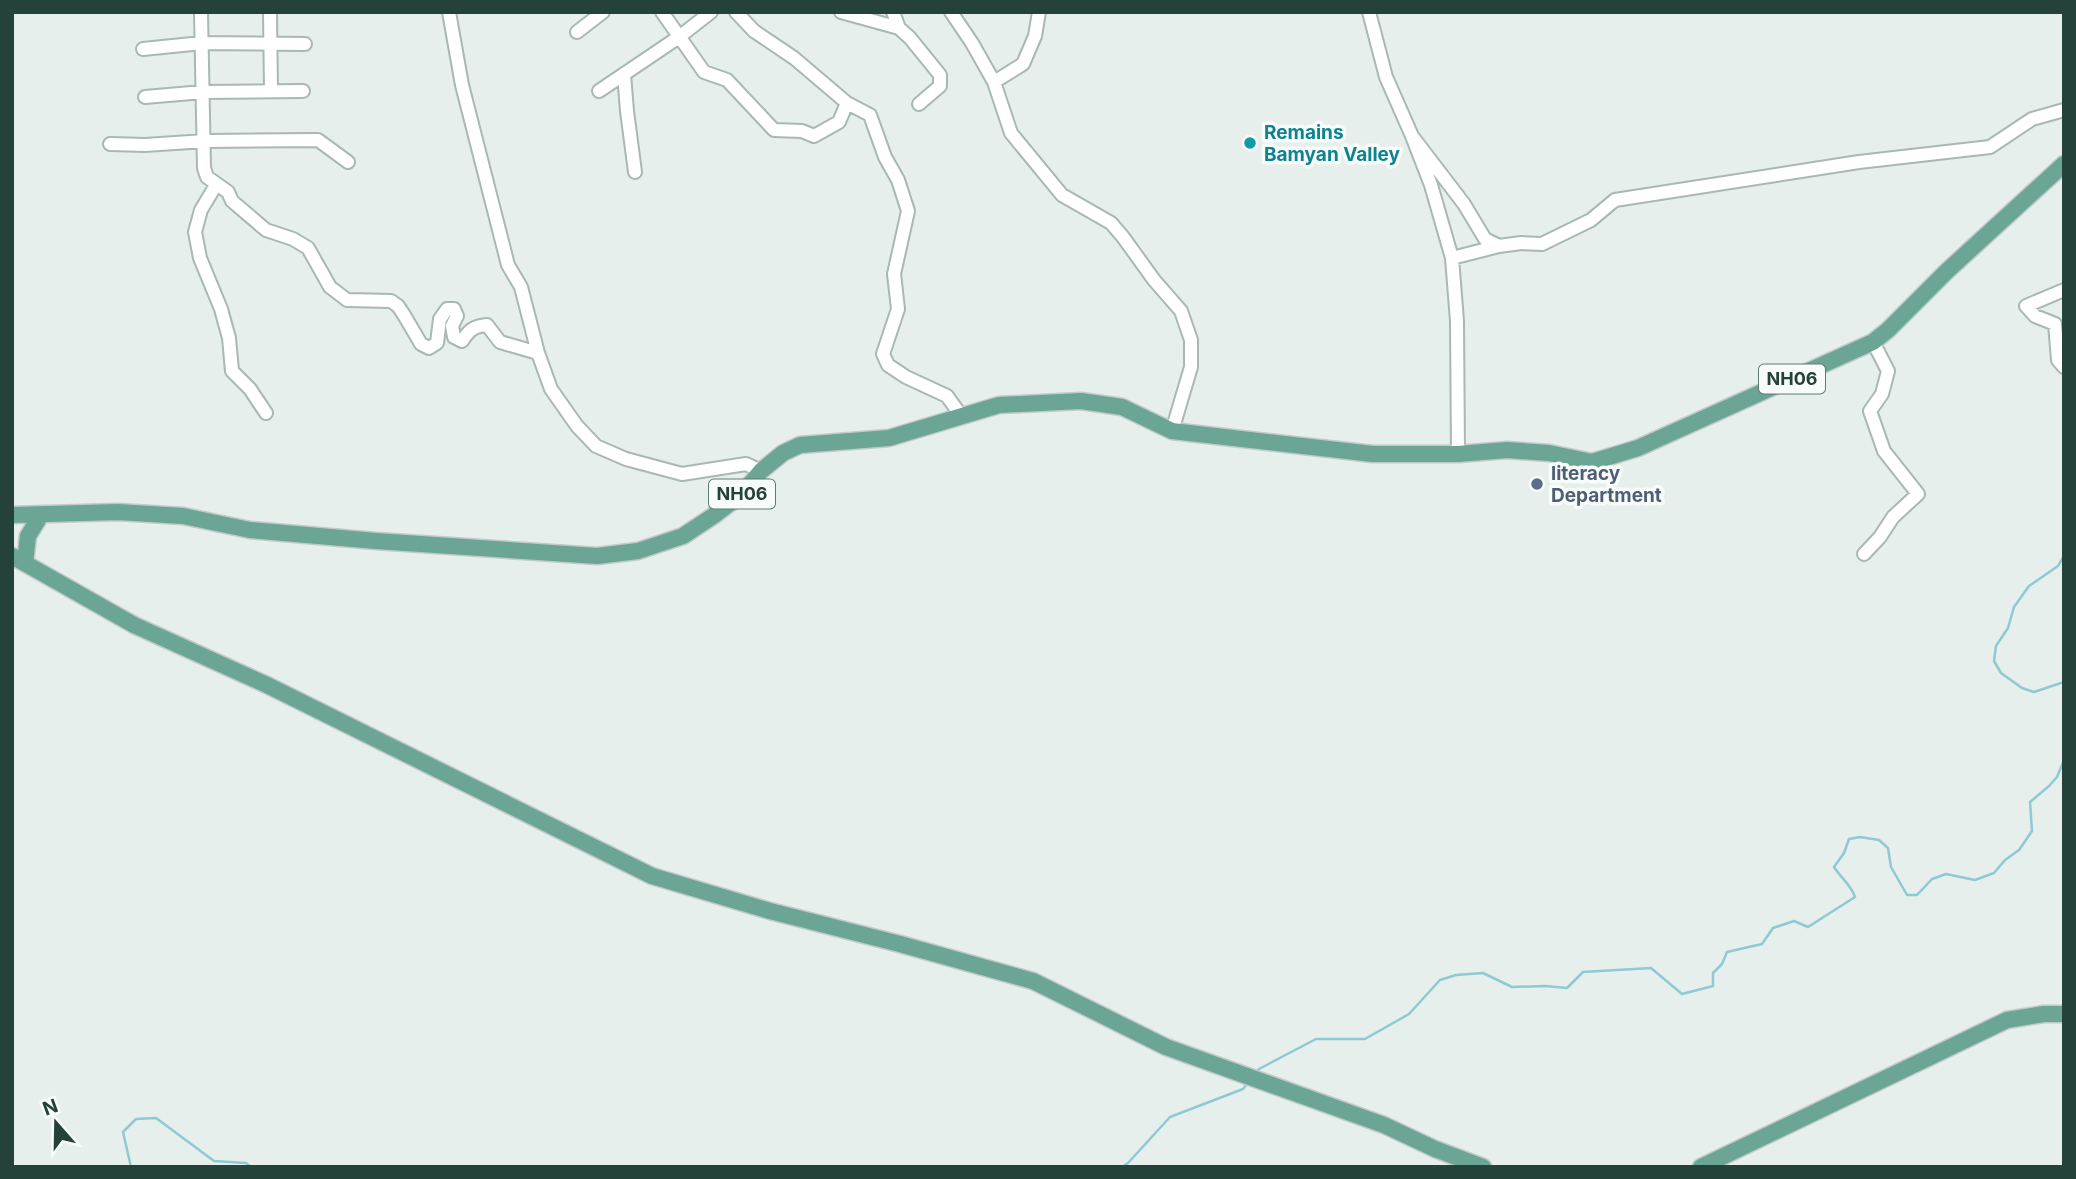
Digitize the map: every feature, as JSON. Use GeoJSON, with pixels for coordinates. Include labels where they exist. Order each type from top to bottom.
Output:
{"type":"FeatureCollection","features":[{"type":"Feature","properties":{"kind":"main road","name":"NH06"},"geometry":{"type":"LineString","coordinates":[[12,514],[118,512],[183,516],[250,530],[597,556],[638,551],[683,536],[742,494],[761,471],[783,453],[800,445],[890,438],[999,405],[1081,401],[1122,407],[1172,431],[1373,454],[1458,454],[1507,450],[1549,453],[1592,462],[1648,444],[1873,342],[2064,163]]}},
{"type":"Feature","properties":{"kind":"main road"},"geometry":{"type":"LineString","coordinates":[[41,515],[18,559],[134,625],[267,685],[652,876],[770,911],[1033,981],[1166,1047],[1384,1125],[1434,1149],[1483,1167]]}},
{"type":"Feature","properties":{"kind":"main road"},"geometry":{"type":"LineString","coordinates":[[1701,1167],[2007,1020],[2064,1014]]}},
{"type":"Feature","properties":{"kind":"street"},"geometry":{"type":"LineString","coordinates":[[201,12],[204,168],[207,177],[228,192],[232,201],[266,230],[293,239],[308,248],[330,287],[347,300],[391,301],[398,306],[421,345],[429,348],[437,343],[440,319],[447,309],[454,309],[457,316],[452,326],[454,337],[462,341],[469,330],[477,325],[486,325],[500,342],[538,353]]}},
{"type":"Feature","properties":{"kind":"street"},"geometry":{"type":"LineString","coordinates":[[270,12],[271,90]]}},
{"type":"Feature","properties":{"kind":"street"},"geometry":{"type":"LineString","coordinates":[[449,12],[462,85],[508,265],[521,287],[538,353],[551,389],[576,426],[596,446],[626,458],[682,474],[746,464],[761,471]]}},
{"type":"Feature","properties":{"kind":"street"},"geometry":{"type":"LineString","coordinates":[[577,32],[603,12]]}},
{"type":"Feature","properties":{"kind":"street"},"geometry":{"type":"LineString","coordinates":[[662,12],[704,72],[727,80],[774,130],[802,131],[814,136],[839,122],[847,103]]}},
{"type":"Feature","properties":{"kind":"street"},"geometry":{"type":"LineString","coordinates":[[599,91],[711,12]]}},
{"type":"Feature","properties":{"kind":"street"},"geometry":{"type":"LineString","coordinates":[[736,12],[754,31],[794,58],[847,103],[870,115],[885,157],[898,180],[908,211],[894,274],[898,309],[883,354],[888,365],[906,377],[947,396],[962,416]]}},
{"type":"Feature","properties":{"kind":"street"},"geometry":{"type":"LineString","coordinates":[[841,12],[899,28],[910,38],[940,75],[940,86],[919,104]]}},
{"type":"Feature","properties":{"kind":"street"},"geometry":{"type":"LineString","coordinates":[[893,12],[899,28]]}},
{"type":"Feature","properties":{"kind":"street"},"geometry":{"type":"LineString","coordinates":[[951,12],[994,82],[1011,134],[1062,195],[1111,223],[1181,311],[1191,340],[1191,367],[1172,431]]}},
{"type":"Feature","properties":{"kind":"street"},"geometry":{"type":"LineString","coordinates":[[994,82],[1023,64],[1035,36],[1039,12]]}},
{"type":"Feature","properties":{"kind":"street"},"geometry":{"type":"LineString","coordinates":[[1369,12],[1386,77],[1430,185],[1452,258],[1457,321],[1458,454]]}},
{"type":"Feature","properties":{"kind":"street"},"geometry":{"type":"LineString","coordinates":[[143,50],[202,43],[305,44]]}},
{"type":"Feature","properties":{"kind":"street"},"geometry":{"type":"LineString","coordinates":[[624,74],[635,172]]}},
{"type":"Feature","properties":{"kind":"street"},"geometry":{"type":"LineString","coordinates":[[145,97],[203,92],[303,91]]}},
{"type":"Feature","properties":{"kind":"street"},"geometry":{"type":"LineString","coordinates":[[1452,258],[1499,246],[1542,244],[1591,220],[1615,200],[1859,162],[1990,148],[2032,119],[2064,110]]}},
{"type":"Feature","properties":{"kind":"street"},"geometry":{"type":"LineString","coordinates":[[1412,136],[1464,204],[1485,239],[1499,246]]}},
{"type":"Feature","properties":{"kind":"street"},"geometry":{"type":"LineString","coordinates":[[110,144],[318,140],[348,162]]}},
{"type":"Feature","properties":{"kind":"street"},"geometry":{"type":"LineString","coordinates":[[216,185],[201,210],[195,232],[200,258],[224,318],[232,371],[267,413]]}},
{"type":"Feature","properties":{"kind":"street"},"geometry":{"type":"LineString","coordinates":[[2064,290],[2026,306],[2035,316],[2054,324],[2058,360],[2064,367]]}},
{"type":"Feature","properties":{"kind":"street"},"geometry":{"type":"LineString","coordinates":[[1864,554],[1880,537],[1893,517],[1918,494],[1884,451],[1870,411],[1882,394],[1888,371],[1873,342]]}},
{"type":"Feature","properties":{"kind":"waterway"},"geometry":{"type":"LineString","coordinates":[[2064,556],[2058,566],[2029,586],[2014,607],[2008,628],[1996,646],[1994,661],[2001,673],[2022,688],[2034,692],[2064,682]]}},
{"type":"Feature","properties":{"kind":"waterway"},"geometry":{"type":"LineString","coordinates":[[1256,1073],[1316,1039],[1365,1039],[1409,1014],[1440,980],[1456,975],[1483,973],[1512,987],[1567,988],[1583,972],[1651,968],[1682,994],[1713,986],[1713,973],[1722,964],[1727,952],[1762,944],[1773,928],[1794,921],[1808,927],[1855,897],[1834,867],[1844,853],[1849,839],[1860,837],[1879,840],[1888,848],[1891,867],[1907,895],[1917,895],[1932,879],[1946,874],[1975,880],[1994,873],[2005,860],[2019,850],[2032,831],[2030,802],[2057,777],[2064,760]]}},
{"type":"Feature","properties":{"kind":"waterway"},"geometry":{"type":"LineString","coordinates":[[1122,1167],[1170,1117],[1243,1089],[1247,1084]]}},
{"type":"Feature","properties":{"kind":"waterway"},"geometry":{"type":"LineString","coordinates":[[131,1167],[123,1132],[136,1119],[156,1118],[214,1161],[246,1163],[251,1167]]}},
{"type":"Feature","properties":{"kind":"place","name":"Remains Bamyan Valley"},"geometry":{"type":"Point","coordinates":[1250,143]}},
{"type":"Feature","properties":{"kind":"place","name":"literacy Department"},"geometry":{"type":"Point","coordinates":[1537,484]}}]}
